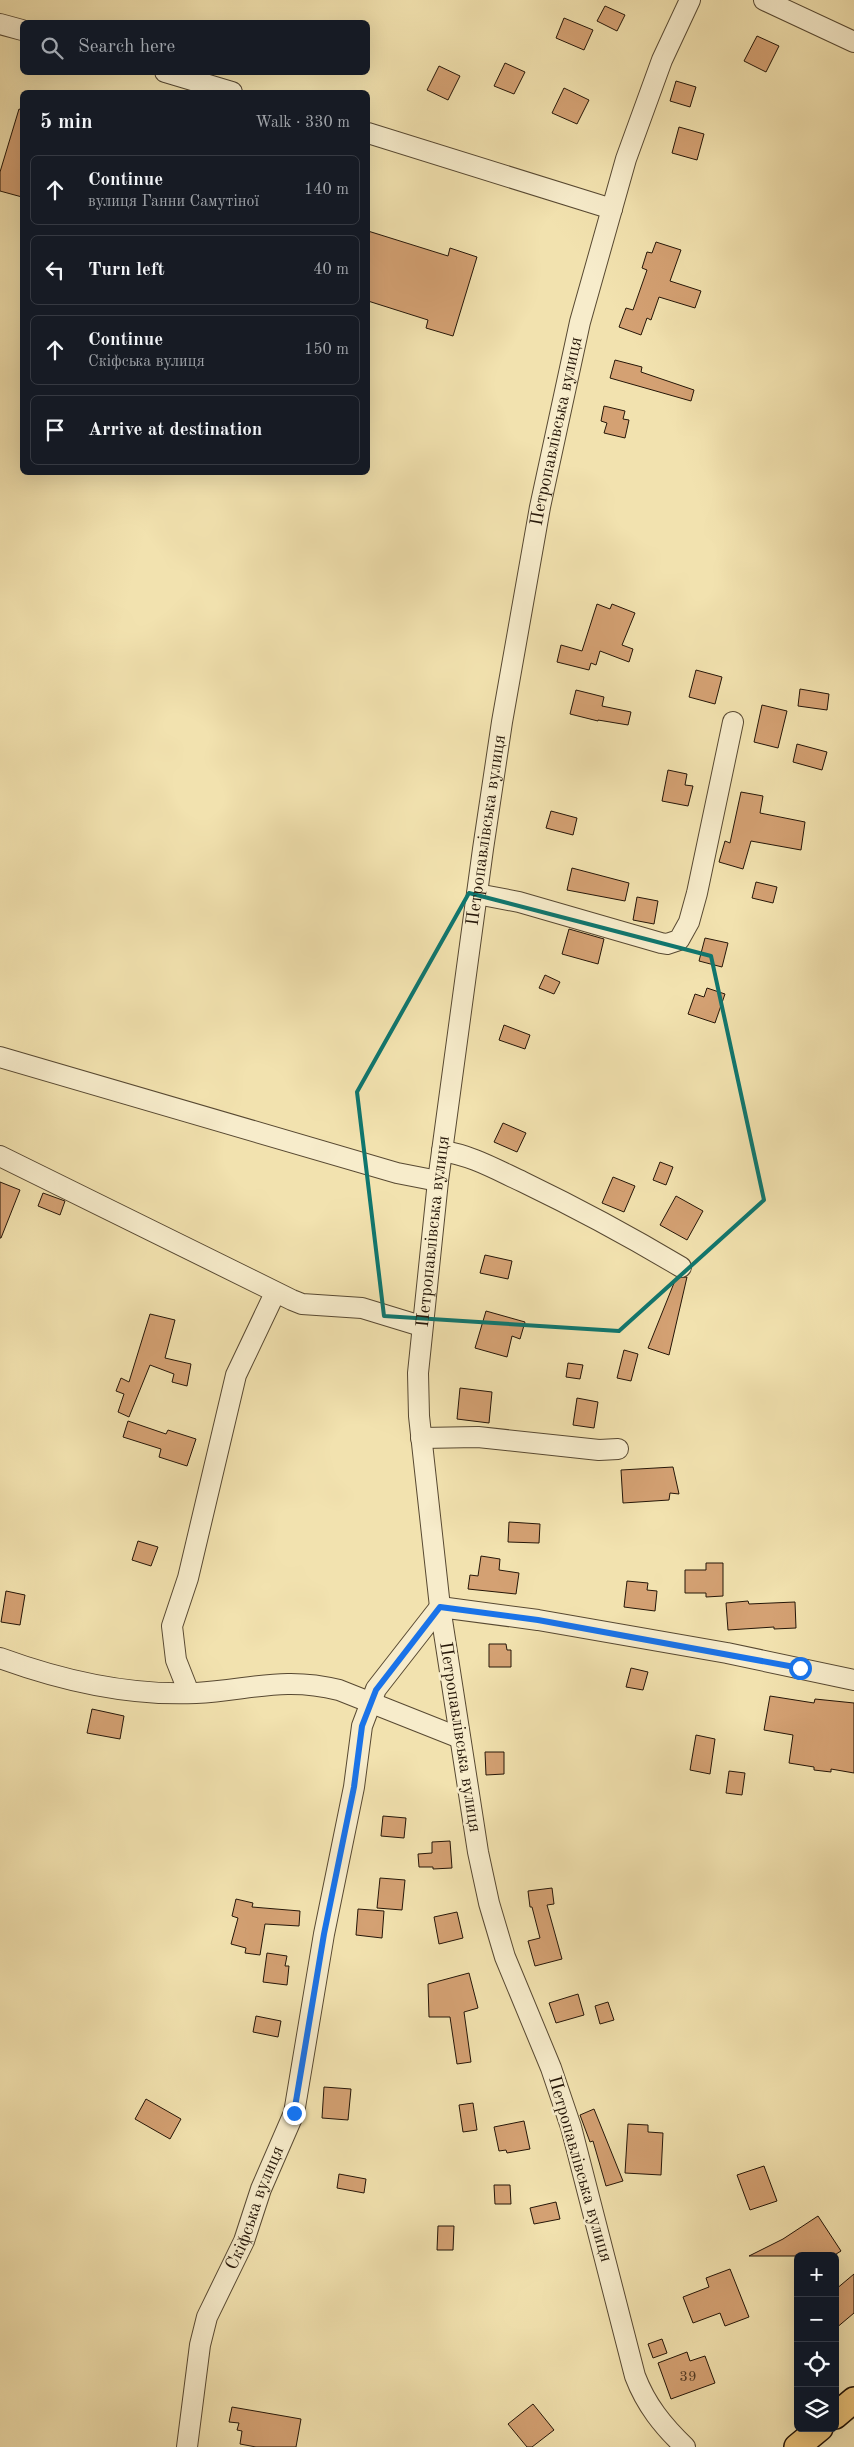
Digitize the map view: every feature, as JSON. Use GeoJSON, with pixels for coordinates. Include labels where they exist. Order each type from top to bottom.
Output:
{"type":"FeatureCollection","features":[{"type":"Feature","properties":{"kind":"main road"},"geometry":{"type":"LineString","coordinates":[[839,2413],[854,2400]]}},
{"type":"Feature","properties":{"kind":"main road"},"geometry":{"type":"LineString","coordinates":[[797,2447],[815,2432]]}},
{"type":"Feature","properties":{"kind":"street","name":"Петропавлівська вулиця"},"geometry":{"type":"LineString","coordinates":[[685,2447],[656,2418],[641,2393],[571,2126],[548,2060],[505,1956],[492,1916],[478,1852],[440,1607],[421,1438],[418,1393],[421,1326],[438,1181],[477,894],[502,722],[540,507],[580,322],[626,159],[649,92],[672,36],[690,0]]}},
{"type":"Feature","properties":{"kind":"street"},"geometry":{"type":"LineString","coordinates":[[764,0],[854,42]]}},
{"type":"Feature","properties":{"kind":"street"},"geometry":{"type":"LineString","coordinates":[[0,24],[20,29]]}},
{"type":"Feature","properties":{"kind":"street"},"geometry":{"type":"LineString","coordinates":[[175,75],[225,90]]}},
{"type":"Feature","properties":{"kind":"street"},"geometry":{"type":"LineString","coordinates":[[370,134],[612,209]]}},
{"type":"Feature","properties":{"kind":"street"},"geometry":{"type":"LineString","coordinates":[[477,894],[519,902],[661,943],[668,944],[679,940],[689,922],[697,893],[732,722]]}},
{"type":"Feature","properties":{"kind":"street"},"geometry":{"type":"LineString","coordinates":[[0,1057],[397,1173],[438,1181]]}},
{"type":"Feature","properties":{"kind":"street"},"geometry":{"type":"LineString","coordinates":[[442,1151],[459,1154],[484,1163],[559,1199],[681,1267]]}},
{"type":"Feature","properties":{"kind":"street"},"geometry":{"type":"LineString","coordinates":[[0,1156],[275,1293],[302,1304],[362,1308],[421,1326]]}},
{"type":"Feature","properties":{"kind":"street"},"geometry":{"type":"LineString","coordinates":[[189,1693],[173,1647],[174,1617],[188,1578],[236,1375],[275,1293]]}},
{"type":"Feature","properties":{"kind":"street"},"geometry":{"type":"LineString","coordinates":[[421,1438],[478,1437],[599,1450],[618,1449]]}},
{"type":"Feature","properties":{"kind":"street"},"geometry":{"type":"LineString","coordinates":[[440,1607],[521,1617],[728,1653],[854,1680]]}},
{"type":"Feature","properties":{"kind":"street","name":"Скіфська вулиця"},"geometry":{"type":"LineString","coordinates":[[187,2447],[200,2345],[207,2316],[244,2241],[261,2188],[294,2113],[327,1916],[354,1787],[357,1748],[370,1702],[376,1690],[440,1607]]}},
{"type":"Feature","properties":{"kind":"street"},"geometry":{"type":"LineString","coordinates":[[0,1658],[61,1678],[149,1693],[189,1693],[280,1683],[301,1683],[339,1690],[460,1738]]}},
{"type":"Feature","properties":{"kind":"highlighted area"},"geometry":{"type":"Polygon","coordinates":[[[469,893],[711,956],[764,1200],[619,1331],[384,1316],[357,1092],[469,893]]]}},
{"type":"Feature","properties":{"kind":"building"},"geometry":{"type":"Polygon","coordinates":[[[605,6],[625,15],[617,31],[597,21],[605,6]]]}},
{"type":"Feature","properties":{"kind":"building"},"geometry":{"type":"Polygon","coordinates":[[[564,18],[593,30],[584,50],[556,38],[564,18]]]}},
{"type":"Feature","properties":{"kind":"building"},"geometry":{"type":"Polygon","coordinates":[[[757,36],[779,46],[766,72],[744,61],[757,36]]]}},
{"type":"Feature","properties":{"kind":"building"},"geometry":{"type":"Polygon","coordinates":[[[505,63],[525,72],[514,94],[494,86],[505,63]]]}},
{"type":"Feature","properties":{"kind":"building"},"geometry":{"type":"Polygon","coordinates":[[[439,66],[460,76],[448,100],[427,90],[439,66]]]}},
{"type":"Feature","properties":{"kind":"building"},"geometry":{"type":"Polygon","coordinates":[[[676,81],[696,87],[690,107],[670,101],[676,81]]]}},
{"type":"Feature","properties":{"kind":"building"},"geometry":{"type":"Polygon","coordinates":[[[564,88],[589,100],[577,124],[552,113],[564,88]]]}},
{"type":"Feature","properties":{"kind":"building"},"geometry":{"type":"Polygon","coordinates":[[[19,109],[20,196],[0,191],[0,172],[19,109]]]}},
{"type":"Feature","properties":{"kind":"building"},"geometry":{"type":"Polygon","coordinates":[[[679,127],[704,134],[697,160],[672,153],[679,127]]]}},
{"type":"Feature","properties":{"kind":"building"},"geometry":{"type":"Polygon","coordinates":[[[370,232],[448,256],[450,248],[477,257],[453,336],[426,328],[428,320],[370,302],[370,232]]]}},
{"type":"Feature","properties":{"kind":"building"},"geometry":{"type":"Polygon","coordinates":[[[656,242],[681,250],[670,281],[701,291],[695,308],[659,297],[651,320],[647,318],[641,335],[619,327],[626,308],[633,310],[647,270],[642,268],[647,252],[652,253],[656,242]]]}},
{"type":"Feature","properties":{"kind":"building"},"geometry":{"type":"Polygon","coordinates":[[[615,360],[642,367],[641,372],[694,390],[691,401],[610,378],[615,360]]]}},
{"type":"Feature","properties":{"kind":"building"},"geometry":{"type":"Polygon","coordinates":[[[604,406],[625,411],[623,419],[629,420],[625,438],[604,433],[607,423],[601,421],[604,406]]]}},
{"type":"Feature","properties":{"kind":"building"},"geometry":{"type":"Polygon","coordinates":[[[597,604],[610,609],[612,604],[635,613],[622,645],[633,649],[629,662],[600,651],[596,665],[591,663],[589,670],[557,662],[561,645],[582,651],[597,604]]]}},
{"type":"Feature","properties":{"kind":"building"},"geometry":{"type":"Polygon","coordinates":[[[696,670],[722,677],[715,704],[689,697],[696,670]]]}},
{"type":"Feature","properties":{"kind":"building"},"geometry":{"type":"Polygon","coordinates":[[[800,689],[829,694],[827,710],[798,706],[800,689]]]}},
{"type":"Feature","properties":{"kind":"building"},"geometry":{"type":"Polygon","coordinates":[[[576,690],[604,697],[602,706],[631,712],[628,725],[598,721],[570,714],[576,690]]]}},
{"type":"Feature","properties":{"kind":"building"},"geometry":{"type":"Polygon","coordinates":[[[762,705],[787,711],[778,748],[754,742],[762,705]]]}},
{"type":"Feature","properties":{"kind":"building"},"geometry":{"type":"Polygon","coordinates":[[[797,744],[827,752],[822,770],[793,762],[797,744]]]}},
{"type":"Feature","properties":{"kind":"building"},"geometry":{"type":"Polygon","coordinates":[[[668,770],[687,774],[685,785],[693,786],[688,806],[662,801],[668,770]]]}},
{"type":"Feature","properties":{"kind":"building"},"geometry":{"type":"Polygon","coordinates":[[[741,792],[763,796],[760,813],[805,822],[801,850],[751,841],[743,869],[719,862],[725,841],[730,843],[741,792]]]}},
{"type":"Feature","properties":{"kind":"building"},"geometry":{"type":"Polygon","coordinates":[[[551,811],[577,818],[573,835],[546,828],[551,811]]]}},
{"type":"Feature","properties":{"kind":"building"},"geometry":{"type":"Polygon","coordinates":[[[572,868],[629,883],[625,901],[567,890],[572,868]]]}},
{"type":"Feature","properties":{"kind":"building"},"geometry":{"type":"Polygon","coordinates":[[[756,882],[777,887],[773,903],[752,898],[756,882]]]}},
{"type":"Feature","properties":{"kind":"building"},"geometry":{"type":"Polygon","coordinates":[[[637,897],[658,901],[654,924],[633,920],[637,897]]]}},
{"type":"Feature","properties":{"kind":"building"},"geometry":{"type":"Polygon","coordinates":[[[569,929],[604,939],[598,964],[562,954],[569,929]]]}},
{"type":"Feature","properties":{"kind":"building"},"geometry":{"type":"Polygon","coordinates":[[[705,938],[728,943],[722,967],[699,961],[705,938]]]}},
{"type":"Feature","properties":{"kind":"building"},"geometry":{"type":"Polygon","coordinates":[[[545,975],[560,982],[554,994],[539,988],[545,975]]]}},
{"type":"Feature","properties":{"kind":"building"},"geometry":{"type":"Polygon","coordinates":[[[707,988],[725,994],[715,1023],[688,1014],[695,994],[704,997],[707,988]]]}},
{"type":"Feature","properties":{"kind":"building"},"geometry":{"type":"Polygon","coordinates":[[[504,1025],[530,1035],[525,1049],[499,1040],[504,1025]]]}},
{"type":"Feature","properties":{"kind":"building"},"geometry":{"type":"Polygon","coordinates":[[[503,1123],[526,1133],[517,1152],[494,1142],[503,1123]]]}},
{"type":"Feature","properties":{"kind":"building"},"geometry":{"type":"Polygon","coordinates":[[[660,1162],[673,1167],[666,1185],[653,1180],[660,1162]]]}},
{"type":"Feature","properties":{"kind":"building"},"geometry":{"type":"Polygon","coordinates":[[[613,1177],[635,1186],[624,1212],[602,1203],[613,1177]]]}},
{"type":"Feature","properties":{"kind":"building"},"geometry":{"type":"Polygon","coordinates":[[[0,1182],[20,1190],[1,1238],[0,1238],[0,1182]]]}},
{"type":"Feature","properties":{"kind":"building"},"geometry":{"type":"Polygon","coordinates":[[[43,1193],[65,1201],[60,1215],[38,1206],[43,1193]]]}},
{"type":"Feature","properties":{"kind":"building"},"geometry":{"type":"Polygon","coordinates":[[[676,1196],[703,1211],[687,1240],[660,1225],[676,1196]]]}},
{"type":"Feature","properties":{"kind":"building"},"geometry":{"type":"Polygon","coordinates":[[[485,1255],[512,1261],[508,1279],[480,1273],[485,1255]]]}},
{"type":"Feature","properties":{"kind":"building"},"geometry":{"type":"Polygon","coordinates":[[[687,1277],[669,1355],[648,1348],[676,1278],[687,1277]]]}},
{"type":"Feature","properties":{"kind":"building"},"geometry":{"type":"Polygon","coordinates":[[[486,1311],[525,1322],[520,1339],[512,1336],[507,1357],[475,1348],[486,1311]]]}},
{"type":"Feature","properties":{"kind":"building"},"geometry":{"type":"Polygon","coordinates":[[[150,1314],[175,1320],[165,1358],[191,1364],[187,1386],[172,1382],[174,1374],[150,1365],[129,1417],[118,1412],[124,1394],[116,1391],[121,1378],[129,1382],[150,1314]]]}},
{"type":"Feature","properties":{"kind":"building"},"geometry":{"type":"Polygon","coordinates":[[[624,1350],[638,1354],[631,1381],[617,1378],[624,1350]]]}},
{"type":"Feature","properties":{"kind":"building"},"geometry":{"type":"Polygon","coordinates":[[[568,1363],[583,1365],[580,1379],[566,1377],[568,1363]]]}},
{"type":"Feature","properties":{"kind":"building"},"geometry":{"type":"Polygon","coordinates":[[[460,1388],[492,1392],[489,1423],[457,1419],[460,1388]]]}},
{"type":"Feature","properties":{"kind":"building"},"geometry":{"type":"Polygon","coordinates":[[[577,1398],[598,1402],[594,1428],[573,1425],[577,1398]]]}},
{"type":"Feature","properties":{"kind":"building"},"geometry":{"type":"Polygon","coordinates":[[[128,1421],[166,1434],[168,1430],[196,1439],[187,1466],[159,1457],[161,1449],[123,1437],[128,1421]]]}},
{"type":"Feature","properties":{"kind":"building"},"geometry":{"type":"Polygon","coordinates":[[[673,1467],[679,1494],[670,1493],[669,1500],[623,1503],[621,1470],[673,1467]]]}},
{"type":"Feature","properties":{"kind":"building"},"geometry":{"type":"Polygon","coordinates":[[[509,1522],[540,1524],[539,1543],[508,1542],[509,1522]]]}},
{"type":"Feature","properties":{"kind":"building"},"geometry":{"type":"Polygon","coordinates":[[[138,1541],[158,1547],[151,1566],[132,1560],[138,1541]]]}},
{"type":"Feature","properties":{"kind":"building"},"geometry":{"type":"Polygon","coordinates":[[[481,1556],[500,1559],[499,1570],[519,1573],[516,1594],[468,1589],[470,1575],[478,1576],[481,1556]]]}},
{"type":"Feature","properties":{"kind":"building"},"geometry":{"type":"Polygon","coordinates":[[[706,1563],[723,1563],[723,1596],[706,1597],[706,1593],[685,1593],[685,1570],[706,1570],[706,1563]]]}},
{"type":"Feature","properties":{"kind":"building"},"geometry":{"type":"Polygon","coordinates":[[[627,1581],[648,1583],[647,1590],[657,1591],[655,1611],[624,1607],[627,1581]]]}},
{"type":"Feature","properties":{"kind":"building"},"geometry":{"type":"Polygon","coordinates":[[[6,1591],[25,1595],[20,1625],[1,1622],[6,1591]]]}},
{"type":"Feature","properties":{"kind":"building"},"geometry":{"type":"Polygon","coordinates":[[[748,1601],[749,1604],[795,1602],[796,1628],[774,1629],[774,1627],[728,1630],[726,1603],[748,1601]]]}},
{"type":"Feature","properties":{"kind":"building"},"geometry":{"type":"Polygon","coordinates":[[[489,1644],[506,1644],[507,1650],[511,1650],[511,1667],[489,1667],[489,1644]]]}},
{"type":"Feature","properties":{"kind":"building"},"geometry":{"type":"Polygon","coordinates":[[[631,1668],[648,1672],[643,1690],[626,1687],[631,1668]]]}},
{"type":"Feature","properties":{"kind":"building"},"geometry":{"type":"Polygon","coordinates":[[[770,1696],[814,1703],[815,1699],[854,1703],[854,1773],[831,1769],[831,1772],[814,1770],[814,1767],[789,1763],[793,1735],[764,1730],[770,1696]]]}},
{"type":"Feature","properties":{"kind":"building"},"geometry":{"type":"Polygon","coordinates":[[[92,1709],[124,1716],[120,1739],[87,1733],[92,1709]]]}},
{"type":"Feature","properties":{"kind":"building"},"geometry":{"type":"Polygon","coordinates":[[[696,1735],[715,1739],[710,1774],[690,1770],[696,1735]]]}},
{"type":"Feature","properties":{"kind":"building"},"geometry":{"type":"Polygon","coordinates":[[[485,1752],[504,1752],[504,1774],[486,1775],[485,1752]]]}},
{"type":"Feature","properties":{"kind":"building"},"geometry":{"type":"Polygon","coordinates":[[[729,1771],[745,1773],[742,1795],[726,1793],[729,1771]]]}},
{"type":"Feature","properties":{"kind":"building"},"geometry":{"type":"Polygon","coordinates":[[[383,1816],[406,1818],[404,1838],[381,1836],[383,1816]]]}},
{"type":"Feature","properties":{"kind":"building"},"geometry":{"type":"Polygon","coordinates":[[[450,1841],[452,1868],[433,1869],[433,1867],[419,1867],[418,1854],[432,1853],[432,1842],[450,1841]]]}},
{"type":"Feature","properties":{"kind":"building"},"geometry":{"type":"Polygon","coordinates":[[[380,1878],[405,1880],[402,1910],[377,1908],[380,1878]]]}},
{"type":"Feature","properties":{"kind":"building"},"geometry":{"type":"Polygon","coordinates":[[[552,1888],[554,1904],[547,1905],[562,1959],[535,1966],[528,1941],[540,1938],[532,1907],[530,1907],[528,1891],[552,1888]]]}},
{"type":"Feature","properties":{"kind":"building"},"geometry":{"type":"Polygon","coordinates":[[[236,1899],[253,1903],[252,1907],[300,1911],[299,1926],[265,1924],[260,1955],[245,1953],[246,1948],[231,1944],[238,1918],[232,1916],[236,1899]]]}},
{"type":"Feature","properties":{"kind":"building"},"geometry":{"type":"Polygon","coordinates":[[[358,1909],[384,1911],[382,1938],[356,1935],[358,1909]]]}},
{"type":"Feature","properties":{"kind":"building"},"geometry":{"type":"Polygon","coordinates":[[[457,1912],[463,1938],[439,1944],[434,1917],[457,1912]]]}},
{"type":"Feature","properties":{"kind":"building"},"geometry":{"type":"Polygon","coordinates":[[[267,1953],[287,1956],[285,1966],[289,1966],[287,1985],[263,1982],[267,1953]]]}},
{"type":"Feature","properties":{"kind":"building"},"geometry":{"type":"Polygon","coordinates":[[[469,1973],[478,2008],[464,2012],[471,2062],[457,2064],[450,2017],[429,2017],[428,1984],[469,1973]]]}},
{"type":"Feature","properties":{"kind":"building"},"geometry":{"type":"Polygon","coordinates":[[[578,1994],[584,2015],[556,2023],[549,2003],[578,1994]]]}},
{"type":"Feature","properties":{"kind":"building"},"geometry":{"type":"Polygon","coordinates":[[[608,2002],[614,2020],[600,2024],[595,2006],[608,2002]]]}},
{"type":"Feature","properties":{"kind":"building"},"geometry":{"type":"Polygon","coordinates":[[[256,2016],[281,2021],[278,2037],[253,2032],[256,2016]]]}},
{"type":"Feature","properties":{"kind":"building"},"geometry":{"type":"Polygon","coordinates":[[[324,2087],[351,2089],[348,2120],[322,2118],[324,2087]]]}},
{"type":"Feature","properties":{"kind":"building"},"geometry":{"type":"Polygon","coordinates":[[[146,2099],[181,2119],[170,2139],[135,2119],[146,2099]]]}},
{"type":"Feature","properties":{"kind":"building"},"geometry":{"type":"Polygon","coordinates":[[[473,2103],[477,2130],[463,2132],[459,2105],[473,2103]]]}},
{"type":"Feature","properties":{"kind":"building"},"geometry":{"type":"Polygon","coordinates":[[[594,2109],[623,2181],[606,2186],[593,2141],[590,2142],[580,2115],[594,2109]]]}},
{"type":"Feature","properties":{"kind":"building"},"geometry":{"type":"Polygon","coordinates":[[[524,2121],[530,2149],[507,2153],[506,2150],[499,2151],[494,2127],[524,2121]]]}},
{"type":"Feature","properties":{"kind":"building"},"geometry":{"type":"Polygon","coordinates":[[[628,2124],[648,2125],[648,2132],[663,2133],[661,2175],[625,2173],[628,2124]]]}},
{"type":"Feature","properties":{"kind":"building"},"geometry":{"type":"Polygon","coordinates":[[[764,2166],[777,2201],[750,2210],[737,2175],[764,2166]]]}},
{"type":"Feature","properties":{"kind":"building"},"geometry":{"type":"Polygon","coordinates":[[[339,2174],[366,2179],[364,2193],[337,2188],[339,2174]]]}},
{"type":"Feature","properties":{"kind":"building"},"geometry":{"type":"Polygon","coordinates":[[[494,2185],[510,2185],[511,2204],[495,2204],[494,2185]]]}},
{"type":"Feature","properties":{"kind":"building"},"geometry":{"type":"Polygon","coordinates":[[[556,2202],[560,2219],[534,2224],[530,2208],[556,2202]]]}},
{"type":"Feature","properties":{"kind":"building"},"geometry":{"type":"Polygon","coordinates":[[[818,2216],[841,2251],[794,2252],[794,2256],[749,2256],[783,2239],[818,2216]]]}},
{"type":"Feature","properties":{"kind":"building"},"geometry":{"type":"Polygon","coordinates":[[[438,2226],[454,2226],[453,2250],[437,2250],[438,2226]]]}},
{"type":"Feature","properties":{"kind":"building"},"geometry":{"type":"Polygon","coordinates":[[[730,2269],[749,2317],[725,2326],[720,2313],[693,2323],[683,2297],[709,2287],[706,2278],[730,2269]]]}},
{"type":"Feature","properties":{"kind":"building"},"geometry":{"type":"Polygon","coordinates":[[[854,2274],[854,2313],[839,2326],[839,2297],[839,2287],[854,2274]]]}},
{"type":"Feature","properties":{"kind":"building"},"geometry":{"type":"Polygon","coordinates":[[[662,2339],[667,2353],[653,2358],[648,2344],[662,2339]]]}},
{"type":"Feature","properties":{"kind":"building"},"geometry":{"type":"Polygon","coordinates":[[[687,2352],[690,2361],[705,2356],[715,2383],[671,2399],[658,2363],[687,2352]]]}},
{"type":"Feature","properties":{"kind":"building"},"geometry":{"type":"Polygon","coordinates":[[[533,2404],[554,2430],[532,2447],[527,2447],[508,2424],[533,2404]]]}},
{"type":"Feature","properties":{"kind":"building"},"geometry":{"type":"Polygon","coordinates":[[[232,2407],[301,2419],[296,2447],[256,2447],[240,2444],[242,2431],[237,2430],[239,2423],[229,2422],[232,2407]]]}},
{"type":"Feature","properties":{"kind":"route"},"geometry":{"type":"LineString","coordinates":[[294,2113],[324,1934],[343,1832],[356,1776],[357,1748],[362,1726],[376,1690],[440,1607],[538,1620],[728,1653],[800,1668]]}}]}
